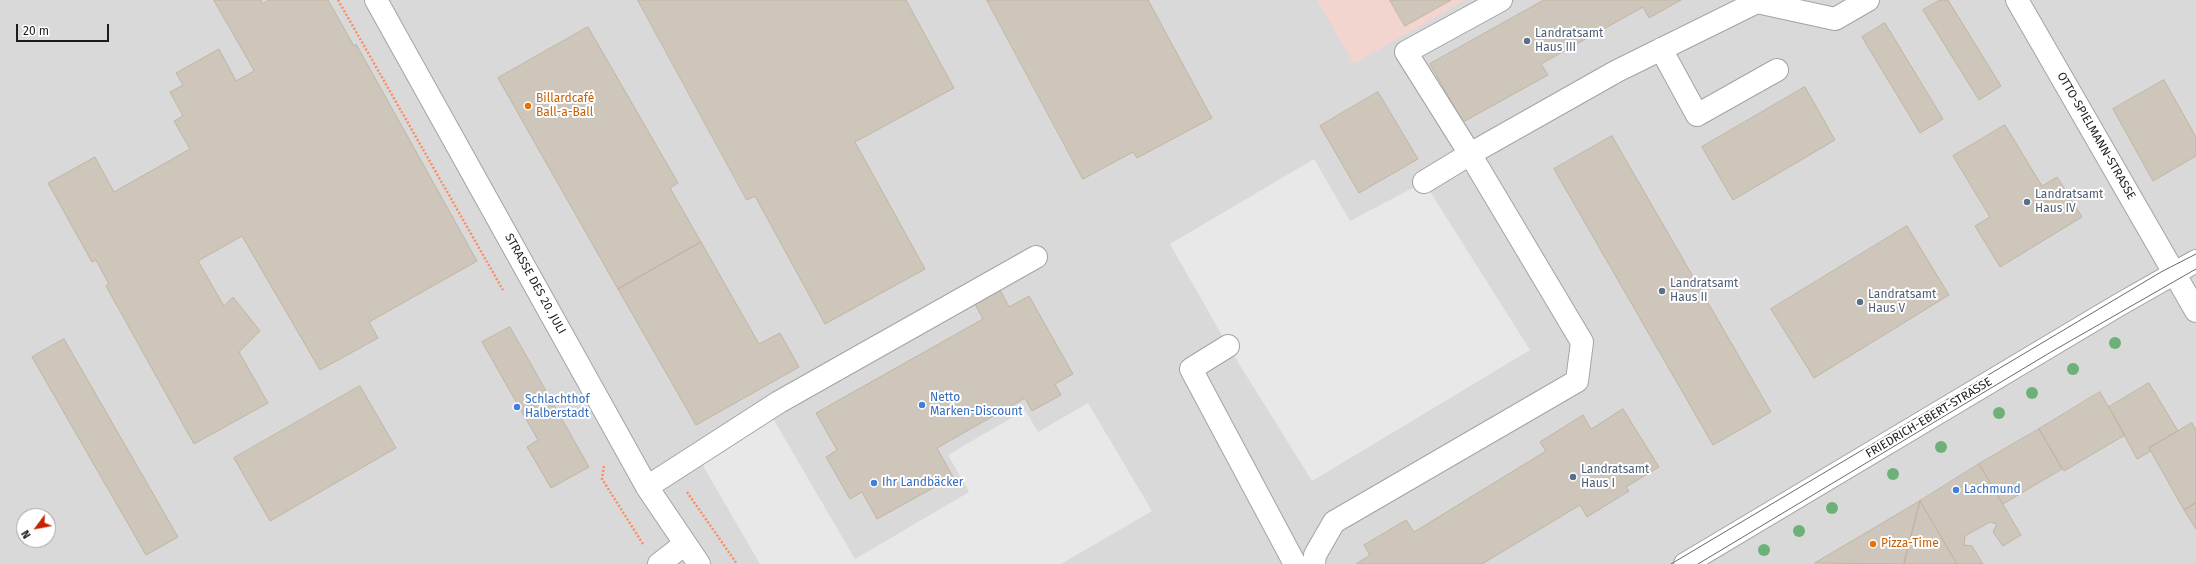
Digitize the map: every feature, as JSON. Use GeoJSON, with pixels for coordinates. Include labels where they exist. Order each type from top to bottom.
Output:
{"type":"FeatureCollection","features":[{"type":"Feature","properties":{"kind":"street","name":"STRASSE DES 20. JULI"},"geometry":{"type":"LineString","coordinates":[[376,0],[647,487],[699,564]]}},
{"type":"Feature","properties":{"kind":"street"},"geometry":{"type":"LineString","coordinates":[[1314,564],[1315,555],[1334,522],[1577,381],[1582,342],[1470,154],[1406,52],[1501,0]]}},
{"type":"Feature","properties":{"kind":"street"},"geometry":{"type":"LineString","coordinates":[[1424,182],[1470,154],[1617,71],[1757,1],[1835,19],[1868,0]]}},
{"type":"Feature","properties":{"kind":"street","name":"OTTO-SPIELMANN-STRASSE"},"geometry":{"type":"LineString","coordinates":[[2017,0],[2196,311]]}},
{"type":"Feature","properties":{"kind":"street"},"geometry":{"type":"LineString","coordinates":[[1661,49],[1697,114],[1777,70]]}},
{"type":"Feature","properties":{"kind":"street"},"geometry":{"type":"LineString","coordinates":[[647,487],[779,402],[1036,257]]}},
{"type":"Feature","properties":{"kind":"street","name":"FRIEDRICH-EBERT-STRASSE"},"geometry":{"type":"LineString","coordinates":[[1685,564],[2196,261]]}},
{"type":"Feature","properties":{"kind":"street"},"geometry":{"type":"LineString","coordinates":[[1228,346],[1192,369],[1295,564]]}},
{"type":"Feature","properties":{"kind":"street"},"geometry":{"type":"LineString","coordinates":[[652,556],[685,544]]}},
{"type":"Feature","properties":{"kind":"path"},"geometry":{"type":"LineString","coordinates":[[338,0],[505,292]]}},
{"type":"Feature","properties":{"kind":"path"},"geometry":{"type":"LineString","coordinates":[[600,459],[604,466],[602,479],[652,556]]}},
{"type":"Feature","properties":{"kind":"path"},"geometry":{"type":"LineString","coordinates":[[673,471],[737,564]]}},
{"type":"Feature","properties":{"kind":"shaded area"},"geometry":{"type":"Polygon","coordinates":[[[0,0],[2196,0],[2196,564],[0,564],[0,0]]]}},
{"type":"Feature","properties":{"kind":"shaded area"},"geometry":{"type":"Polygon","coordinates":[[[1317,0],[1465,0],[1354,64],[1317,0]]]}},
{"type":"Feature","properties":{"kind":"shaded area"},"geometry":{"type":"Polygon","coordinates":[[[1314,159],[1350,221],[1424,182],[1530,350],[1312,481],[1228,346],[1170,244],[1314,159]]]}},
{"type":"Feature","properties":{"kind":"shaded area"},"geometry":{"type":"Polygon","coordinates":[[[764,403],[855,559],[969,492],[948,455],[1025,410],[1038,432],[1088,403],[1152,511],[1061,564],[760,564],[691,445],[764,403]]]}},
{"type":"Feature","properties":{"kind":"building"},"geometry":{"type":"Polygon","coordinates":[[[214,0],[261,0],[263,4],[268,0],[328,0],[354,46],[356,44],[477,261],[369,322],[378,338],[320,370],[242,236],[198,261],[224,306],[233,297],[260,331],[239,352],[268,403],[194,444],[106,286],[109,284],[96,260],[92,262],[48,183],[95,157],[114,192],[190,149],[174,121],[183,116],[170,92],[183,85],[176,73],[219,49],[236,81],[254,71],[214,0]]]}},
{"type":"Feature","properties":{"kind":"building"},"geometry":{"type":"Polygon","coordinates":[[[638,0],[906,0],[954,88],[855,142],[925,269],[825,324],[755,196],[747,200],[638,0]]]}},
{"type":"Feature","properties":{"kind":"building"},"geometry":{"type":"Polygon","coordinates":[[[987,0],[1148,0],[1212,118],[1137,158],[1133,152],[1083,179],[987,0]]]}},
{"type":"Feature","properties":{"kind":"building"},"geometry":{"type":"Polygon","coordinates":[[[1390,0],[1451,0],[1405,26],[1390,0]]]}},
{"type":"Feature","properties":{"kind":"building","name":"Landratsamt Haus III"},"geometry":{"type":"Polygon","coordinates":[[[1544,0],[1681,0],[1649,18],[1643,7],[1541,64],[1548,75],[1463,122],[1430,64],[1544,0]]]}},
{"type":"Feature","properties":{"kind":"building"},"geometry":{"type":"Polygon","coordinates":[[[1940,0],[1948,0],[2001,86],[1979,100],[1923,10],[1940,0]]]}},
{"type":"Feature","properties":{"kind":"building"},"geometry":{"type":"Polygon","coordinates":[[[1885,23],[1943,119],[1920,133],[1862,37],[1885,23]]]}},
{"type":"Feature","properties":{"kind":"building"},"geometry":{"type":"Polygon","coordinates":[[[588,27],[678,183],[670,188],[701,242],[618,289],[498,78],[588,27]]]}},
{"type":"Feature","properties":{"kind":"building"},"geometry":{"type":"Polygon","coordinates":[[[2164,80],[2196,137],[2196,156],[2153,181],[2113,109],[2164,80]]]}},
{"type":"Feature","properties":{"kind":"building"},"geometry":{"type":"Polygon","coordinates":[[[1805,87],[1835,140],[1733,200],[1702,147],[1805,87]]]}},
{"type":"Feature","properties":{"kind":"building"},"geometry":{"type":"Polygon","coordinates":[[[1378,92],[1418,159],[1359,193],[1320,126],[1378,92]]]}},
{"type":"Feature","properties":{"kind":"building","name":"Landratsamt Haus IV"},"geometry":{"type":"Polygon","coordinates":[[[2005,125],[2042,186],[2057,177],[2082,217],[2000,267],[1975,226],[1990,217],[1953,156],[2005,125]]]}},
{"type":"Feature","properties":{"kind":"building","name":"Landratsamt Haus II"},"geometry":{"type":"Polygon","coordinates":[[[1612,136],[1771,412],[1713,445],[1554,169],[1612,136]]]}},
{"type":"Feature","properties":{"kind":"building","name":"Landratsamt Haus V"},"geometry":{"type":"Polygon","coordinates":[[[1907,226],[1949,295],[1814,378],[1771,309],[1907,226]]]}},
{"type":"Feature","properties":{"kind":"building"},"geometry":{"type":"Polygon","coordinates":[[[701,242],[759,344],[780,333],[799,367],[696,425],[618,289],[701,242]]]}},
{"type":"Feature","properties":{"kind":"building","name":"Netto Marken-Discount"},"geometry":{"type":"Polygon","coordinates":[[[999,288],[1009,307],[1029,296],[1073,374],[1055,384],[1061,395],[1032,411],[1025,398],[937,448],[953,477],[877,519],[862,492],[850,499],[826,457],[837,450],[816,413],[983,319],[974,302],[999,288]]]}},
{"type":"Feature","properties":{"kind":"building"},"geometry":{"type":"Polygon","coordinates":[[[510,327],[589,467],[551,488],[527,447],[538,440],[482,342],[510,327]]]}},
{"type":"Feature","properties":{"kind":"building"},"geometry":{"type":"Polygon","coordinates":[[[64,339],[178,537],[146,555],[32,357],[64,339]]]}},
{"type":"Feature","properties":{"kind":"building"},"geometry":{"type":"Polygon","coordinates":[[[2149,383],[2178,431],[2149,448],[2151,451],[2137,459],[2109,407],[2149,383]]]}},
{"type":"Feature","properties":{"kind":"building"},"geometry":{"type":"Polygon","coordinates":[[[360,386],[396,448],[270,521],[234,458],[360,386]]]}},
{"type":"Feature","properties":{"kind":"building"},"geometry":{"type":"Polygon","coordinates":[[[2100,392],[2125,435],[2064,471],[2039,429],[2100,392]]]}},
{"type":"Feature","properties":{"kind":"building","name":"Landratsamt Haus I"},"geometry":{"type":"Polygon","coordinates":[[[1623,409],[1659,467],[1626,487],[1629,491],[1587,517],[1580,505],[1482,564],[1356,564],[1370,555],[1364,545],[1406,520],[1414,532],[1546,451],[1540,442],[1583,415],[1591,429],[1623,409]]]}},
{"type":"Feature","properties":{"kind":"building"},"geometry":{"type":"Polygon","coordinates":[[[2192,423],[2196,430],[2196,503],[2184,510],[2149,448],[2192,423]]]}},
{"type":"Feature","properties":{"kind":"building"},"geometry":{"type":"Polygon","coordinates":[[[2039,429],[2062,469],[2003,504],[1979,464],[2039,429]]]}},
{"type":"Feature","properties":{"kind":"building"},"geometry":{"type":"Polygon","coordinates":[[[1979,464],[2021,535],[2003,546],[1993,532],[1997,524],[1990,522],[1965,536],[1964,545],[1972,546],[1983,564],[1957,564],[1920,501],[1979,464]]]}},
{"type":"Feature","properties":{"kind":"building"},"geometry":{"type":"Polygon","coordinates":[[[1920,501],[1904,564],[1815,563],[1920,501]]]}},
{"type":"Feature","properties":{"kind":"building"},"geometry":{"type":"Polygon","coordinates":[[[1920,501],[1957,564],[1904,564],[1920,501]]]}},
{"type":"Feature","properties":{"kind":"building"},"geometry":{"type":"Polygon","coordinates":[[[2196,503],[2196,529],[2184,510],[2196,503]]]}},
{"type":"Feature","properties":{"kind":"tram line"},"geometry":{"type":"LineString","coordinates":[[1671,564],[2161,272],[2196,254]]}},
{"type":"Feature","properties":{"kind":"tram line"},"geometry":{"type":"LineString","coordinates":[[1698,564],[2051,352],[2196,269]]}},
{"type":"Feature","properties":{"kind":"place","name":"Landratsamt Haus III"},"geometry":{"type":"Point","coordinates":[1527,41]}},
{"type":"Feature","properties":{"kind":"place","name":"Billardcafé Ball-a-Ball"},"geometry":{"type":"Point","coordinates":[528,106]}},
{"type":"Feature","properties":{"kind":"place","name":"Landratsamt Haus IV"},"geometry":{"type":"Point","coordinates":[2027,202]}},
{"type":"Feature","properties":{"kind":"place","name":"Landratsamt Haus II"},"geometry":{"type":"Point","coordinates":[1662,291]}},
{"type":"Feature","properties":{"kind":"place","name":"Landratsamt Haus V"},"geometry":{"type":"Point","coordinates":[1860,302]}},
{"type":"Feature","properties":{"kind":"place","name":"Netto Marken-Discount"},"geometry":{"type":"Point","coordinates":[922,405]}},
{"type":"Feature","properties":{"kind":"place","name":"Schlachthof Halberstadt"},"geometry":{"type":"Point","coordinates":[517,407]}},
{"type":"Feature","properties":{"kind":"place","name":"Landratsamt Haus I"},"geometry":{"type":"Point","coordinates":[1573,477]}},
{"type":"Feature","properties":{"kind":"place","name":"Ihr Landbäcker"},"geometry":{"type":"Point","coordinates":[874,483]}},
{"type":"Feature","properties":{"kind":"place","name":"Lachmund"},"geometry":{"type":"Point","coordinates":[1956,490]}},
{"type":"Feature","properties":{"kind":"place","name":"Pizza-Time"},"geometry":{"type":"Point","coordinates":[1873,544]}}]}
